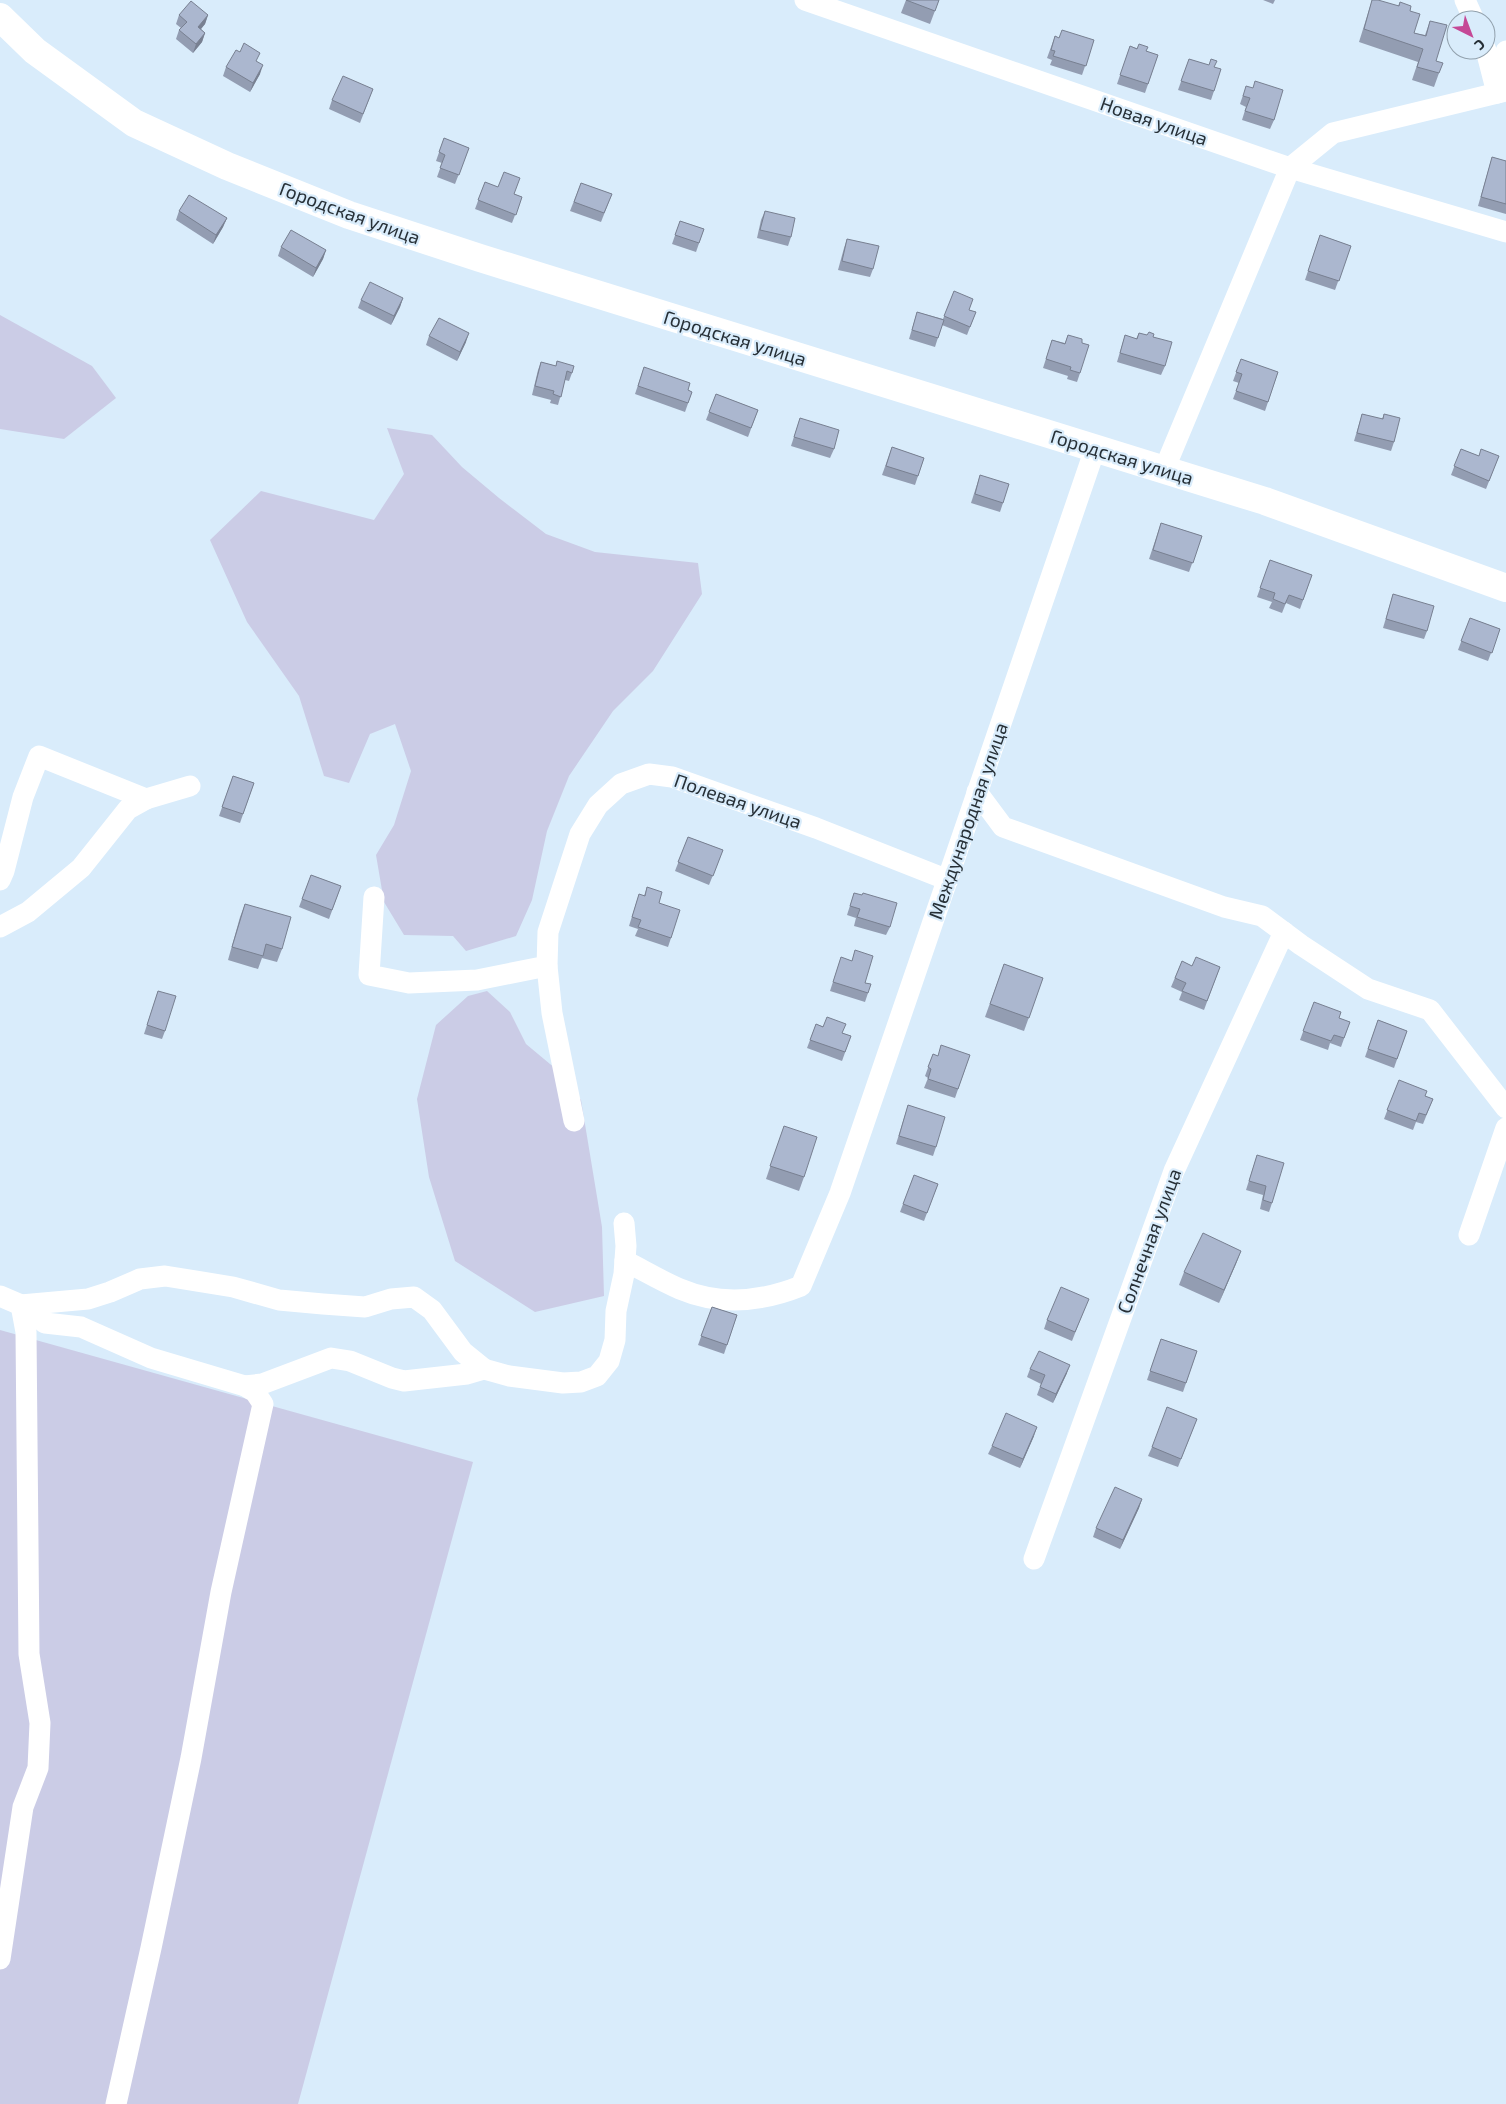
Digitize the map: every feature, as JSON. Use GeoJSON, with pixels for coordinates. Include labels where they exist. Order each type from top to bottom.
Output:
{"type":"FeatureCollection","features":[{"type":"Feature","properties":{"kind":"main road","name":"Городская улица"},"geometry":{"type":"LineString","coordinates":[[0,17],[35,51],[134,122],[227,166],[349,215],[480,258],[1095,450],[1265,501],[1506,588]]}},
{"type":"Feature","properties":{"kind":"street","name":"Новая улица"},"geometry":{"type":"LineString","coordinates":[[805,0],[1290,168],[1506,232]]}},
{"type":"Feature","properties":{"kind":"street"},"geometry":{"type":"LineString","coordinates":[[1501,92],[1506,51]]}},
{"type":"Feature","properties":{"kind":"street"},"geometry":{"type":"LineString","coordinates":[[1490,60],[1501,92]]}},
{"type":"Feature","properties":{"kind":"street"},"geometry":{"type":"LineString","coordinates":[[1164,470],[1290,168],[1333,134],[1501,92]]}},
{"type":"Feature","properties":{"kind":"street","name":"Международная улица"},"geometry":{"type":"LineString","coordinates":[[625,1261],[680,1289],[707,1298],[730,1301],[764,1298],[801,1286],[840,1194],[1095,450]]}},
{"type":"Feature","properties":{"kind":"street"},"geometry":{"type":"LineString","coordinates":[[0,880],[4,871],[22,798],[39,756],[146,799]]}},
{"type":"Feature","properties":{"kind":"street","name":"Полевая улица"},"geometry":{"type":"LineString","coordinates":[[574,1121],[552,1013],[547,966],[548,932],[580,834],[598,805],[621,784],[649,774],[672,777],[816,828],[948,880]]}},
{"type":"Feature","properties":{"kind":"street"},"geometry":{"type":"LineString","coordinates":[[0,928],[28,912],[81,868],[128,809],[146,799],[190,786]]}},
{"type":"Feature","properties":{"kind":"street"},"geometry":{"type":"LineString","coordinates":[[977,792],[1003,827],[1224,907],[1262,916],[1368,989],[1430,1010],[1506,1108]]}},
{"type":"Feature","properties":{"kind":"street"},"geometry":{"type":"LineString","coordinates":[[374,897],[369,975],[409,983],[477,980],[547,966]]}},
{"type":"Feature","properties":{"kind":"street","name":"Солнечная улица"},"geometry":{"type":"LineString","coordinates":[[1034,1559],[1174,1171],[1284,932]]}},
{"type":"Feature","properties":{"kind":"street"},"geometry":{"type":"LineString","coordinates":[[1469,1235],[1506,1128]]}},
{"type":"Feature","properties":{"kind":"street"},"geometry":{"type":"LineString","coordinates":[[21,1305],[88,1299],[140,1279],[165,1276],[233,1287],[279,1300],[332,1305],[365,1307],[391,1300],[414,1297],[432,1310],[464,1352],[484,1369],[509,1376],[564,1383],[581,1382],[597,1376],[609,1361],[615,1340],[616,1310],[625,1261],[624,1224]]}},
{"type":"Feature","properties":{"kind":"street"},"geometry":{"type":"LineString","coordinates":[[0,1296],[21,1305],[45,1323],[81,1328],[151,1358],[245,1386],[255,1392],[263,1404],[221,1592],[190,1758],[153,1939],[116,2104]]}},
{"type":"Feature","properties":{"kind":"street"},"geometry":{"type":"LineString","coordinates":[[0,1959],[23,1807],[38,1768],[40,1724],[29,1654],[26,1332],[21,1305]]}},
{"type":"Feature","properties":{"kind":"street"},"geometry":{"type":"LineString","coordinates":[[245,1386],[262,1384],[332,1358],[350,1361],[404,1381],[467,1374],[484,1369]]}},
{"type":"Feature","properties":{"kind":"shaded area"},"geometry":{"type":"Polygon","coordinates":[[[0,315],[92,366],[116,398],[64,439],[0,429],[0,315]]]}},
{"type":"Feature","properties":{"kind":"shaded area"},"geometry":{"type":"Polygon","coordinates":[[[387,428],[432,435],[462,467],[546,534],[595,552],[698,563],[702,594],[653,671],[613,711],[569,776],[547,831],[532,900],[516,936],[466,951],[453,936],[404,935],[384,902],[376,855],[394,825],[411,771],[395,724],[370,734],[349,783],[324,776],[299,696],[247,622],[210,540],[261,491],[374,520],[404,474],[387,428]]]}},
{"type":"Feature","properties":{"kind":"shaded area"},"geometry":{"type":"Polygon","coordinates":[[[487,991],[510,1012],[526,1044],[556,1069],[581,1100],[602,1227],[604,1296],[535,1312],[455,1261],[429,1177],[417,1099],[436,1025],[468,996],[487,991]]]}},
{"type":"Feature","properties":{"kind":"shaded area"},"geometry":{"type":"Polygon","coordinates":[[[0,1330],[473,1462],[298,2104],[0,2104],[0,1330]]]}},
{"type":"Feature","properties":{"kind":"building"},"geometry":{"type":"Polygon","coordinates":[[[906,0],[939,0],[935,11],[906,0]]]}},
{"type":"Feature","properties":{"kind":"building"},"geometry":{"type":"Polygon","coordinates":[[[1372,0],[1399,6],[1400,2],[1411,6],[1410,11],[1420,14],[1414,33],[1426,36],[1430,21],[1446,25],[1436,61],[1443,63],[1439,73],[1417,67],[1423,49],[1364,29],[1372,0]]]}},
{"type":"Feature","properties":{"kind":"building"},"geometry":{"type":"Polygon","coordinates":[[[191,1],[208,15],[198,27],[205,33],[196,44],[179,30],[187,22],[179,15],[191,1]]]}},
{"type":"Feature","properties":{"kind":"building"},"geometry":{"type":"Polygon","coordinates":[[[1062,30],[1094,40],[1086,66],[1053,56],[1055,51],[1051,50],[1055,36],[1059,38],[1062,30]]]}},
{"type":"Feature","properties":{"kind":"building"},"geometry":{"type":"Polygon","coordinates":[[[244,43],[260,53],[256,61],[263,65],[253,83],[226,67],[236,50],[240,52],[244,43]]]}},
{"type":"Feature","properties":{"kind":"building"},"geometry":{"type":"Polygon","coordinates":[[[1139,44],[1148,47],[1146,51],[1158,55],[1148,84],[1120,75],[1130,46],[1137,49],[1139,44]]]}},
{"type":"Feature","properties":{"kind":"building"},"geometry":{"type":"Polygon","coordinates":[[[1189,59],[1209,65],[1211,59],[1217,61],[1214,67],[1221,69],[1214,91],[1181,81],[1189,59]]]}},
{"type":"Feature","properties":{"kind":"building"},"geometry":{"type":"Polygon","coordinates":[[[343,76],[373,89],[363,114],[332,100],[343,76]]]}},
{"type":"Feature","properties":{"kind":"building"},"geometry":{"type":"Polygon","coordinates":[[[1255,81],[1283,90],[1274,120],[1245,111],[1250,98],[1243,96],[1246,86],[1253,88],[1255,81]]]}},
{"type":"Feature","properties":{"kind":"building"},"geometry":{"type":"Polygon","coordinates":[[[444,138],[469,148],[459,175],[440,168],[445,155],[439,152],[444,138]]]}},
{"type":"Feature","properties":{"kind":"building"},"geometry":{"type":"Polygon","coordinates":[[[1492,157],[1506,161],[1506,204],[1481,197],[1492,157]]]}},
{"type":"Feature","properties":{"kind":"building"},"geometry":{"type":"Polygon","coordinates":[[[504,172],[520,178],[514,194],[522,197],[516,215],[478,200],[485,182],[498,187],[504,172]]]}},
{"type":"Feature","properties":{"kind":"building"},"geometry":{"type":"Polygon","coordinates":[[[581,183],[612,194],[604,213],[574,202],[581,183]]]}},
{"type":"Feature","properties":{"kind":"building"},"geometry":{"type":"Polygon","coordinates":[[[189,195],[227,218],[216,235],[179,211],[189,195]]]}},
{"type":"Feature","properties":{"kind":"building"},"geometry":{"type":"Polygon","coordinates":[[[765,211],[795,218],[791,237],[760,230],[765,211]]]}},
{"type":"Feature","properties":{"kind":"building"},"geometry":{"type":"Polygon","coordinates":[[[680,221],[704,229],[699,243],[675,235],[680,221]]]}},
{"type":"Feature","properties":{"kind":"building"},"geometry":{"type":"Polygon","coordinates":[[[291,230],[326,250],[316,268],[281,247],[291,230]]]}},
{"type":"Feature","properties":{"kind":"building"},"geometry":{"type":"Polygon","coordinates":[[[1320,235],[1351,246],[1339,281],[1308,271],[1320,235]]]}},
{"type":"Feature","properties":{"kind":"building"},"geometry":{"type":"Polygon","coordinates":[[[847,239],[879,246],[873,269],[842,261],[847,239]]]}},
{"type":"Feature","properties":{"kind":"building"},"geometry":{"type":"Polygon","coordinates":[[[370,282],[403,298],[394,316],[361,300],[370,282]]]}},
{"type":"Feature","properties":{"kind":"building"},"geometry":{"type":"Polygon","coordinates":[[[954,291],[973,299],[969,310],[976,312],[970,327],[944,316],[954,291]]]}},
{"type":"Feature","properties":{"kind":"building"},"geometry":{"type":"Polygon","coordinates":[[[917,312],[944,320],[938,338],[912,330],[917,312]]]}},
{"type":"Feature","properties":{"kind":"building"},"geometry":{"type":"Polygon","coordinates":[[[439,318],[469,333],[460,352],[429,336],[439,318]]]}},
{"type":"Feature","properties":{"kind":"building"},"geometry":{"type":"Polygon","coordinates":[[[1149,332],[1154,334],[1153,337],[1172,342],[1165,366],[1120,353],[1125,335],[1137,339],[1139,333],[1147,335],[1149,332]]]}},
{"type":"Feature","properties":{"kind":"building"},"geometry":{"type":"Polygon","coordinates":[[[1068,335],[1082,339],[1082,343],[1089,345],[1080,373],[1070,370],[1071,367],[1046,359],[1052,340],[1065,344],[1068,335]]]}},
{"type":"Feature","properties":{"kind":"building"},"geometry":{"type":"Polygon","coordinates":[[[1241,359],[1278,372],[1268,402],[1236,391],[1242,374],[1236,372],[1241,359]]]}},
{"type":"Feature","properties":{"kind":"building"},"geometry":{"type":"Polygon","coordinates":[[[557,361],[574,366],[572,373],[567,371],[561,397],[553,394],[554,391],[535,386],[541,362],[556,366],[557,361]]]}},
{"type":"Feature","properties":{"kind":"building"},"geometry":{"type":"Polygon","coordinates":[[[644,367],[690,383],[688,390],[692,392],[688,403],[638,386],[644,367]]]}},
{"type":"Feature","properties":{"kind":"building"},"geometry":{"type":"Polygon","coordinates":[[[716,394],[758,410],[751,428],[709,412],[716,394]]]}},
{"type":"Feature","properties":{"kind":"building"},"geometry":{"type":"Polygon","coordinates":[[[1362,414],[1383,419],[1384,414],[1400,418],[1394,442],[1357,433],[1362,414]]]}},
{"type":"Feature","properties":{"kind":"building"},"geometry":{"type":"Polygon","coordinates":[[[800,418],[839,430],[834,449],[794,437],[800,418]]]}},
{"type":"Feature","properties":{"kind":"building"},"geometry":{"type":"Polygon","coordinates":[[[892,447],[924,458],[918,476],[886,466],[892,447]]]}},
{"type":"Feature","properties":{"kind":"building"},"geometry":{"type":"Polygon","coordinates":[[[1461,449],[1479,456],[1481,449],[1499,456],[1489,481],[1454,466],[1461,449]]]}},
{"type":"Feature","properties":{"kind":"building"},"geometry":{"type":"Polygon","coordinates":[[[980,475],[1009,484],[1003,503],[975,494],[980,475]]]}},
{"type":"Feature","properties":{"kind":"building"},"geometry":{"type":"Polygon","coordinates":[[[1161,523],[1202,536],[1193,563],[1153,550],[1161,523]]]}},
{"type":"Feature","properties":{"kind":"building"},"geometry":{"type":"Polygon","coordinates":[[[1270,560],[1312,575],[1303,600],[1289,595],[1285,604],[1273,599],[1275,593],[1260,588],[1270,560]]]}},
{"type":"Feature","properties":{"kind":"building"},"geometry":{"type":"Polygon","coordinates":[[[1393,594],[1434,606],[1427,631],[1386,619],[1393,594]]]}},
{"type":"Feature","properties":{"kind":"building"},"geometry":{"type":"Polygon","coordinates":[[[1470,618],[1500,629],[1492,653],[1461,641],[1470,618]]]}},
{"type":"Feature","properties":{"kind":"building"},"geometry":{"type":"Polygon","coordinates":[[[233,776],[254,783],[243,814],[222,807],[233,776]]]}},
{"type":"Feature","properties":{"kind":"building"},"geometry":{"type":"Polygon","coordinates":[[[688,837],[723,850],[713,876],[678,862],[688,837]]]}},
{"type":"Feature","properties":{"kind":"building"},"geometry":{"type":"Polygon","coordinates":[[[311,875],[341,886],[332,910],[302,899],[311,875]]]}},
{"type":"Feature","properties":{"kind":"building"},"geometry":{"type":"Polygon","coordinates":[[[647,887],[662,892],[659,903],[680,910],[671,938],[638,927],[641,920],[632,917],[639,894],[645,896],[647,887]]]}},
{"type":"Feature","properties":{"kind":"building"},"geometry":{"type":"Polygon","coordinates":[[[854,893],[862,895],[863,893],[897,903],[890,927],[857,917],[860,909],[850,906],[854,893]]]}},
{"type":"Feature","properties":{"kind":"building"},"geometry":{"type":"Polygon","coordinates":[[[245,904],[291,917],[282,949],[266,944],[263,956],[232,947],[245,904]]]}},
{"type":"Feature","properties":{"kind":"building"},"geometry":{"type":"Polygon","coordinates":[[[855,950],[873,956],[865,983],[871,984],[868,993],[833,982],[841,957],[852,961],[855,950]]]}},
{"type":"Feature","properties":{"kind":"building"},"geometry":{"type":"Polygon","coordinates":[[[1196,957],[1220,967],[1207,1001],[1182,991],[1186,983],[1175,978],[1182,961],[1192,966],[1196,957]]]}},
{"type":"Feature","properties":{"kind":"building"},"geometry":{"type":"Polygon","coordinates":[[[1004,964],[1043,978],[1029,1018],[990,1004],[1004,964]]]}},
{"type":"Feature","properties":{"kind":"building"},"geometry":{"type":"Polygon","coordinates":[[[158,991],[176,996],[165,1031],[147,1025],[158,991]]]}},
{"type":"Feature","properties":{"kind":"building"},"geometry":{"type":"Polygon","coordinates":[[[1314,1002],[1341,1012],[1339,1018],[1350,1022],[1344,1038],[1334,1035],[1331,1041],[1303,1031],[1314,1002]]]}},
{"type":"Feature","properties":{"kind":"building"},"geometry":{"type":"Polygon","coordinates":[[[827,1017],[846,1024],[842,1033],[851,1036],[845,1052],[810,1040],[816,1024],[823,1027],[827,1017]]]}},
{"type":"Feature","properties":{"kind":"building"},"geometry":{"type":"Polygon","coordinates":[[[1378,1020],[1407,1031],[1397,1059],[1368,1049],[1378,1020]]]}},
{"type":"Feature","properties":{"kind":"building"},"geometry":{"type":"Polygon","coordinates":[[[941,1045],[970,1055],[958,1089],[928,1079],[931,1069],[928,1067],[933,1054],[938,1056],[941,1045]]]}},
{"type":"Feature","properties":{"kind":"building"},"geometry":{"type":"Polygon","coordinates":[[[1399,1080],[1427,1091],[1425,1096],[1433,1099],[1426,1115],[1419,1113],[1416,1121],[1387,1110],[1399,1080]]]}},
{"type":"Feature","properties":{"kind":"building"},"geometry":{"type":"Polygon","coordinates":[[[908,1105],[945,1117],[936,1147],[899,1136],[908,1105]]]}},
{"type":"Feature","properties":{"kind":"building"},"geometry":{"type":"Polygon","coordinates":[[[784,1126],[817,1137],[804,1177],[770,1166],[784,1126]]]}},
{"type":"Feature","properties":{"kind":"building"},"geometry":{"type":"Polygon","coordinates":[[[1257,1155],[1284,1163],[1272,1203],[1263,1200],[1266,1186],[1249,1181],[1257,1155]]]}},
{"type":"Feature","properties":{"kind":"building"},"geometry":{"type":"Polygon","coordinates":[[[914,1175],[938,1184],[927,1213],[903,1204],[914,1175]]]}},
{"type":"Feature","properties":{"kind":"building"},"geometry":{"type":"Polygon","coordinates":[[[1203,1233],[1241,1251],[1224,1290],[1184,1272],[1203,1233]]]}},
{"type":"Feature","properties":{"kind":"building"},"geometry":{"type":"Polygon","coordinates":[[[1061,1287],[1089,1299],[1075,1332],[1047,1320],[1061,1287]]]}},
{"type":"Feature","properties":{"kind":"building"},"geometry":{"type":"Polygon","coordinates":[[[712,1307],[737,1315],[727,1345],[701,1336],[712,1307]]]}},
{"type":"Feature","properties":{"kind":"building"},"geometry":{"type":"Polygon","coordinates":[[[1161,1339],[1197,1351],[1186,1383],[1150,1371],[1161,1339]]]}},
{"type":"Feature","properties":{"kind":"building"},"geometry":{"type":"Polygon","coordinates":[[[1039,1351],[1070,1365],[1056,1394],[1040,1387],[1045,1375],[1030,1369],[1039,1351]]]}},
{"type":"Feature","properties":{"kind":"building"},"geometry":{"type":"Polygon","coordinates":[[[1167,1407],[1197,1419],[1181,1459],[1152,1447],[1167,1407]]]}},
{"type":"Feature","properties":{"kind":"building"},"geometry":{"type":"Polygon","coordinates":[[[1006,1413],[1037,1427],[1023,1459],[992,1446],[1006,1413]]]}},
{"type":"Feature","properties":{"kind":"building"},"geometry":{"type":"Polygon","coordinates":[[[1115,1487],[1142,1499],[1123,1540],[1096,1528],[1115,1487]]]}}]}
